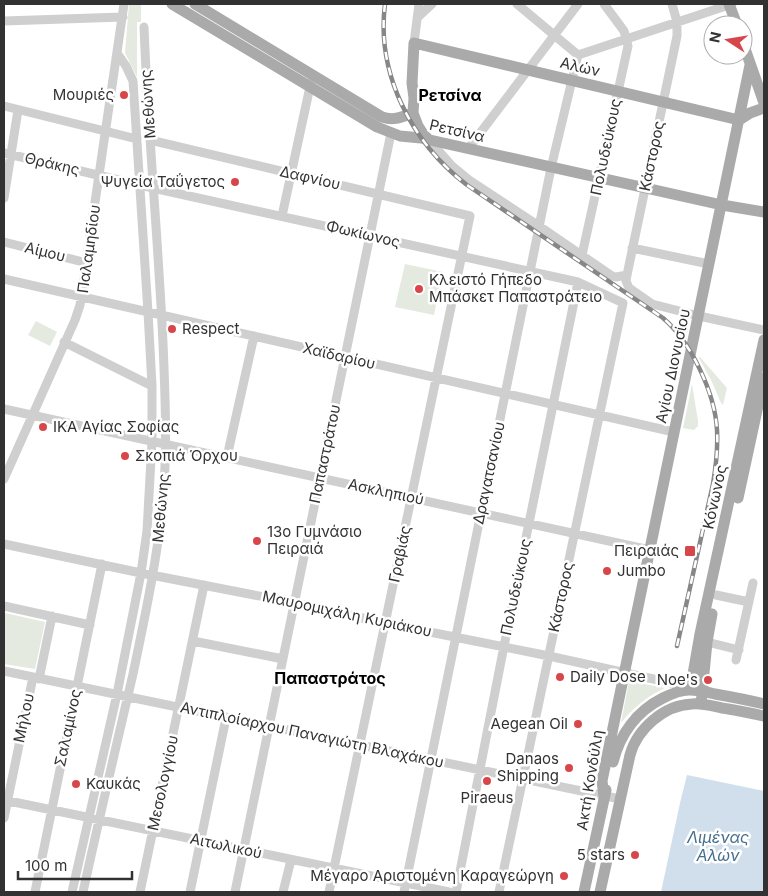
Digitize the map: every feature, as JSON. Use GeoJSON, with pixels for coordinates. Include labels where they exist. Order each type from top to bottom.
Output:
{"type":"FeatureCollection","features":[{"type":"Feature","properties":{"kind":"main road","name":"Ρετσίνα"},"geometry":{"type":"LineString","coordinates":[[172,4],[311,81],[382,117],[392,119],[413,113]]}},
{"type":"Feature","properties":{"kind":"main road","name":"Ρετσίνα"},"geometry":{"type":"LineString","coordinates":[[195,4],[377,127],[391,133],[764,212]]}},
{"type":"Feature","properties":{"kind":"main road","name":"Αλών"},"geometry":{"type":"LineString","coordinates":[[414,43],[739,120]]}},
{"type":"Feature","properties":{"kind":"main road"},"geometry":{"type":"LineString","coordinates":[[414,43],[412,63],[413,113],[418,126],[429,140]]}},
{"type":"Feature","properties":{"kind":"main road"},"geometry":{"type":"LineString","coordinates":[[750,65],[764,103]]}},
{"type":"Feature","properties":{"kind":"main road","name":"Αγίου Διονυσίου"},"geometry":{"type":"LineString","coordinates":[[625,673],[750,65]]}},
{"type":"Feature","properties":{"kind":"main road"},"geometry":{"type":"LineString","coordinates":[[739,120],[750,113],[764,108]]}},
{"type":"Feature","properties":{"kind":"main road","name":"Κόνωνος"},"geometry":{"type":"LineString","coordinates":[[688,690],[692,680],[702,625],[764,340]]}},
{"type":"Feature","properties":{"kind":"main road","name":"Κόνωνος"},"geometry":{"type":"LineString","coordinates":[[701,704],[706,642],[764,378]]}},
{"type":"Feature","properties":{"kind":"main road","name":"Ακτή Κονδύλη"},"geometry":{"type":"LineString","coordinates":[[584,892],[604,796],[602,781],[625,673]]}},
{"type":"Feature","properties":{"kind":"main road"},"geometry":{"type":"LineString","coordinates":[[604,796],[617,748],[623,735],[632,722],[645,709],[659,700],[674,693],[688,690],[702,691],[764,704]]}},
{"type":"Feature","properties":{"kind":"main road","name":"Ακτή Κονδύλη"},"geometry":{"type":"LineString","coordinates":[[600,892],[631,750],[643,730],[667,711],[682,705],[701,704],[764,716]]}},
{"type":"Feature","properties":{"kind":"street","name":"Παλαμηδίου"},"geometry":{"type":"LineString","coordinates":[[4,479],[77,314],[82,297],[124,4]]}},
{"type":"Feature","properties":{"kind":"street"},"geometry":{"type":"LineString","coordinates":[[414,43],[419,4]]}},
{"type":"Feature","properties":{"kind":"street"},"geometry":{"type":"LineString","coordinates":[[417,18],[432,4]]}},
{"type":"Feature","properties":{"kind":"street"},"geometry":{"type":"LineString","coordinates":[[517,4],[578,55],[730,4]]}},
{"type":"Feature","properties":{"kind":"street"},"geometry":{"type":"LineString","coordinates":[[468,149],[578,4]]}},
{"type":"Feature","properties":{"kind":"street"},"geometry":{"type":"LineString","coordinates":[[604,4],[624,30],[627,39]]}},
{"type":"Feature","properties":{"kind":"street"},"geometry":{"type":"LineString","coordinates":[[672,4],[677,22]]}},
{"type":"Feature","properties":{"kind":"street"},"geometry":{"type":"LineString","coordinates":[[4,21],[123,17]]}},
{"type":"Feature","properties":{"kind":"street","name":"Κάστορος"},"geometry":{"type":"LineString","coordinates":[[627,275],[677,36],[677,22]]}},
{"type":"Feature","properties":{"kind":"street","name":"Μεθώνης"},"geometry":{"type":"LineString","coordinates":[[83,892],[98,820],[128,697],[153,575],[161,520],[166,444],[162,315],[144,27]]}},
{"type":"Feature","properties":{"kind":"street","name":"Πολυδεύκους"},"geometry":{"type":"LineString","coordinates":[[582,255],[628,46],[627,39]]}},
{"type":"Feature","properties":{"kind":"street","name":"Μεθώνης"},"geometry":{"type":"LineString","coordinates":[[72,892],[118,694],[141,573],[147,531],[152,441],[152,386],[133,81],[117,53]]}},
{"type":"Feature","properties":{"kind":"street","name":"Δραγατσανίου"},"geometry":{"type":"LineString","coordinates":[[405,888],[551,168],[578,55]]}},
{"type":"Feature","properties":{"kind":"street"},"geometry":{"type":"LineString","coordinates":[[282,216],[311,81]]}},
{"type":"Feature","properties":{"kind":"street"},"geometry":{"type":"LineString","coordinates":[[4,106],[137,139]]}},
{"type":"Feature","properties":{"kind":"street"},"geometry":{"type":"LineString","coordinates":[[4,198],[7,154],[18,110]]}},
{"type":"Feature","properties":{"kind":"street","name":"Παπαστράτου"},"geometry":{"type":"LineString","coordinates":[[235,892],[391,133]]}},
{"type":"Feature","properties":{"kind":"street","name":"Δαφνίου"},"geometry":{"type":"LineString","coordinates":[[150,140],[470,216]]}},
{"type":"Feature","properties":{"kind":"street"},"geometry":{"type":"LineString","coordinates":[[429,140],[459,172],[612,276],[627,275],[628,288],[650,303],[764,330]]}},
{"type":"Feature","properties":{"kind":"street","name":"Θράκης"},"geometry":{"type":"LineString","coordinates":[[7,154],[100,175]]}},
{"type":"Feature","properties":{"kind":"street","name":"Φωκίωνος"},"geometry":{"type":"LineString","coordinates":[[100,175],[578,282],[623,303]]}},
{"type":"Feature","properties":{"kind":"street","name":"Γραβιάς"},"geometry":{"type":"LineString","coordinates":[[329,892],[470,216]]}},
{"type":"Feature","properties":{"kind":"street","name":"Αίμου"},"geometry":{"type":"LineString","coordinates":[[4,242],[87,263]]}},
{"type":"Feature","properties":{"kind":"street"},"geometry":{"type":"LineString","coordinates":[[632,248],[709,264]]}},
{"type":"Feature","properties":{"kind":"street","name":"Χαϊδαρίου"},"geometry":{"type":"LineString","coordinates":[[4,279],[674,432]]}},
{"type":"Feature","properties":{"kind":"street","name":"Πολυδεύκους"},"geometry":{"type":"LineString","coordinates":[[456,892],[578,282]]}},
{"type":"Feature","properties":{"kind":"street","name":"Κάστορος"},"geometry":{"type":"LineString","coordinates":[[500,892],[623,303]]}},
{"type":"Feature","properties":{"kind":"street"},"geometry":{"type":"LineString","coordinates":[[228,457],[254,336]]}},
{"type":"Feature","properties":{"kind":"street"},"geometry":{"type":"LineString","coordinates":[[64,342],[152,386]]}},
{"type":"Feature","properties":{"kind":"street","name":"Ασκληπιού"},"geometry":{"type":"LineString","coordinates":[[4,409],[650,550]]}},
{"type":"Feature","properties":{"kind":"street","name":"Μαυρομιχάλη Κυριάκου"},"geometry":{"type":"LineString","coordinates":[[4,544],[504,646],[667,682],[682,686],[688,690]]}},
{"type":"Feature","properties":{"kind":"street","name":"Σαλαμίνος"},"geometry":{"type":"LineString","coordinates":[[34,892],[102,564]]}},
{"type":"Feature","properties":{"kind":"street"},"geometry":{"type":"LineString","coordinates":[[736,660],[753,583]]}},
{"type":"Feature","properties":{"kind":"street","name":"Μεσολογγίου"},"geometry":{"type":"LineString","coordinates":[[140,892],[204,585]]}},
{"type":"Feature","properties":{"kind":"street"},"geometry":{"type":"LineString","coordinates":[[716,595],[749,602]]}},
{"type":"Feature","properties":{"kind":"street"},"geometry":{"type":"LineString","coordinates":[[4,606],[90,625]]}},
{"type":"Feature","properties":{"kind":"street","name":"Μήλου"},"geometry":{"type":"LineString","coordinates":[[4,818],[6,800],[52,616]]}},
{"type":"Feature","properties":{"kind":"street"},"geometry":{"type":"LineString","coordinates":[[192,641],[283,659]]}},
{"type":"Feature","properties":{"kind":"street"},"geometry":{"type":"LineString","coordinates":[[706,642],[739,650]]}},
{"type":"Feature","properties":{"kind":"street","name":"Αντιπλοίαρχου Παναγιώτη Βλαχάκου"},"geometry":{"type":"LineString","coordinates":[[4,672],[620,799]]}},
{"type":"Feature","properties":{"kind":"street"},"geometry":{"type":"LineString","coordinates":[[190,892],[226,718]]}},
{"type":"Feature","properties":{"kind":"street","name":"Αιτωλικού"},"geometry":{"type":"LineString","coordinates":[[6,800],[334,868],[405,888],[449,892]]}},
{"type":"Feature","properties":{"kind":"street"},"geometry":{"type":"LineString","coordinates":[[283,892],[291,860]]}},
{"type":"Feature","properties":{"kind":"shaded area"},"geometry":{"type":"Polygon","coordinates":[[[129,4],[141,4],[141,22],[137,22],[137,77],[125,53],[129,4]]]}},
{"type":"Feature","properties":{"kind":"shaded area","name":"Κλειστό Γήπεδο Μπάσκετ Παπαστράτειο"},"geometry":{"type":"Polygon","coordinates":[[[405,264],[443,272],[434,315],[395,307],[405,264]]]}},
{"type":"Feature","properties":{"kind":"shaded area"},"geometry":{"type":"Polygon","coordinates":[[[36,321],[57,332],[50,346],[28,335],[36,321]]]}},
{"type":"Feature","properties":{"kind":"shaded area"},"geometry":{"type":"Polygon","coordinates":[[[699,358],[727,388],[723,405],[699,358]]]}},
{"type":"Feature","properties":{"kind":"shaded area"},"geometry":{"type":"Polygon","coordinates":[[[692,384],[698,421],[698,426],[694,430],[683,428],[692,384]]]}},
{"type":"Feature","properties":{"kind":"shaded area"},"geometry":{"type":"Polygon","coordinates":[[[5,613],[45,622],[35,669],[4,664],[5,613]]]}},
{"type":"Feature","properties":{"kind":"shaded area"},"geometry":{"type":"Polygon","coordinates":[[[629,681],[665,688],[641,703],[621,723],[629,681]]]}},
{"type":"Feature","properties":{"kind":"water","name":"Λιμένας Αλών"},"geometry":{"type":"Polygon","coordinates":[[[687,775],[764,791],[764,892],[661,892],[687,775]]]}},
{"type":"Feature","properties":{"kind":"railway"},"geometry":{"type":"LineString","coordinates":[[385,4],[386,56],[392,81],[402,105],[430,149],[447,168],[467,185],[663,318],[683,340],[700,369],[712,400],[715,416],[717,430],[716,457],[713,484],[677,646]]}},
{"type":"Feature","properties":{"kind":"place","name":"Μουριές"},"geometry":{"type":"Point","coordinates":[124,95]}},
{"type":"Feature","properties":{"kind":"place","name":"Ψυγεία Ταΰγετος"},"geometry":{"type":"Point","coordinates":[235,182]}},
{"type":"Feature","properties":{"kind":"place","name":"Κλειστό Γήπεδο Μπάσκετ Παπαστράτειο"},"geometry":{"type":"Point","coordinates":[419,289]}},
{"type":"Feature","properties":{"kind":"place","name":"Respect"},"geometry":{"type":"Point","coordinates":[172,329]}},
{"type":"Feature","properties":{"kind":"place","name":"ΙΚΑ Αγίας Σοφίας"},"geometry":{"type":"Point","coordinates":[43,427]}},
{"type":"Feature","properties":{"kind":"place","name":"Σκοπιά Όρχου"},"geometry":{"type":"Point","coordinates":[125,456]}},
{"type":"Feature","properties":{"kind":"place","name":"13ο Γυμνάσιο Πειραιά"},"geometry":{"type":"Point","coordinates":[257,541]}},
{"type":"Feature","properties":{"kind":"place","name":"Πειραιάς"},"geometry":{"type":"Point","coordinates":[690,551]}},
{"type":"Feature","properties":{"kind":"place","name":"Jumbo"},"geometry":{"type":"Point","coordinates":[607,571]}},
{"type":"Feature","properties":{"kind":"place","name":"Daily Dose"},"geometry":{"type":"Point","coordinates":[560,677]}},
{"type":"Feature","properties":{"kind":"place","name":"Noe's"},"geometry":{"type":"Point","coordinates":[708,680]}},
{"type":"Feature","properties":{"kind":"place","name":"Aegean Oil"},"geometry":{"type":"Point","coordinates":[578,724]}},
{"type":"Feature","properties":{"kind":"place","name":"Danaos Shipping"},"geometry":{"type":"Point","coordinates":[569,768]}},
{"type":"Feature","properties":{"kind":"place","name":"Piraeus"},"geometry":{"type":"Point","coordinates":[487,781]}},
{"type":"Feature","properties":{"kind":"place","name":"Καυκάς"},"geometry":{"type":"Point","coordinates":[76,784]}},
{"type":"Feature","properties":{"kind":"place","name":"5 stars"},"geometry":{"type":"Point","coordinates":[635,855]}},
{"type":"Feature","properties":{"kind":"place","name":"Μέγαρο Αριστομένη Καραγεώργη"},"geometry":{"type":"Point","coordinates":[564,876]}},
{"type":"Feature","properties":{"kind":"district","name":"Ρετσίνα"},"geometry":{"type":"Point","coordinates":[450,95]}},
{"type":"Feature","properties":{"kind":"district","name":"Παπαστράτος"},"geometry":{"type":"Point","coordinates":[330,678]}}]}
